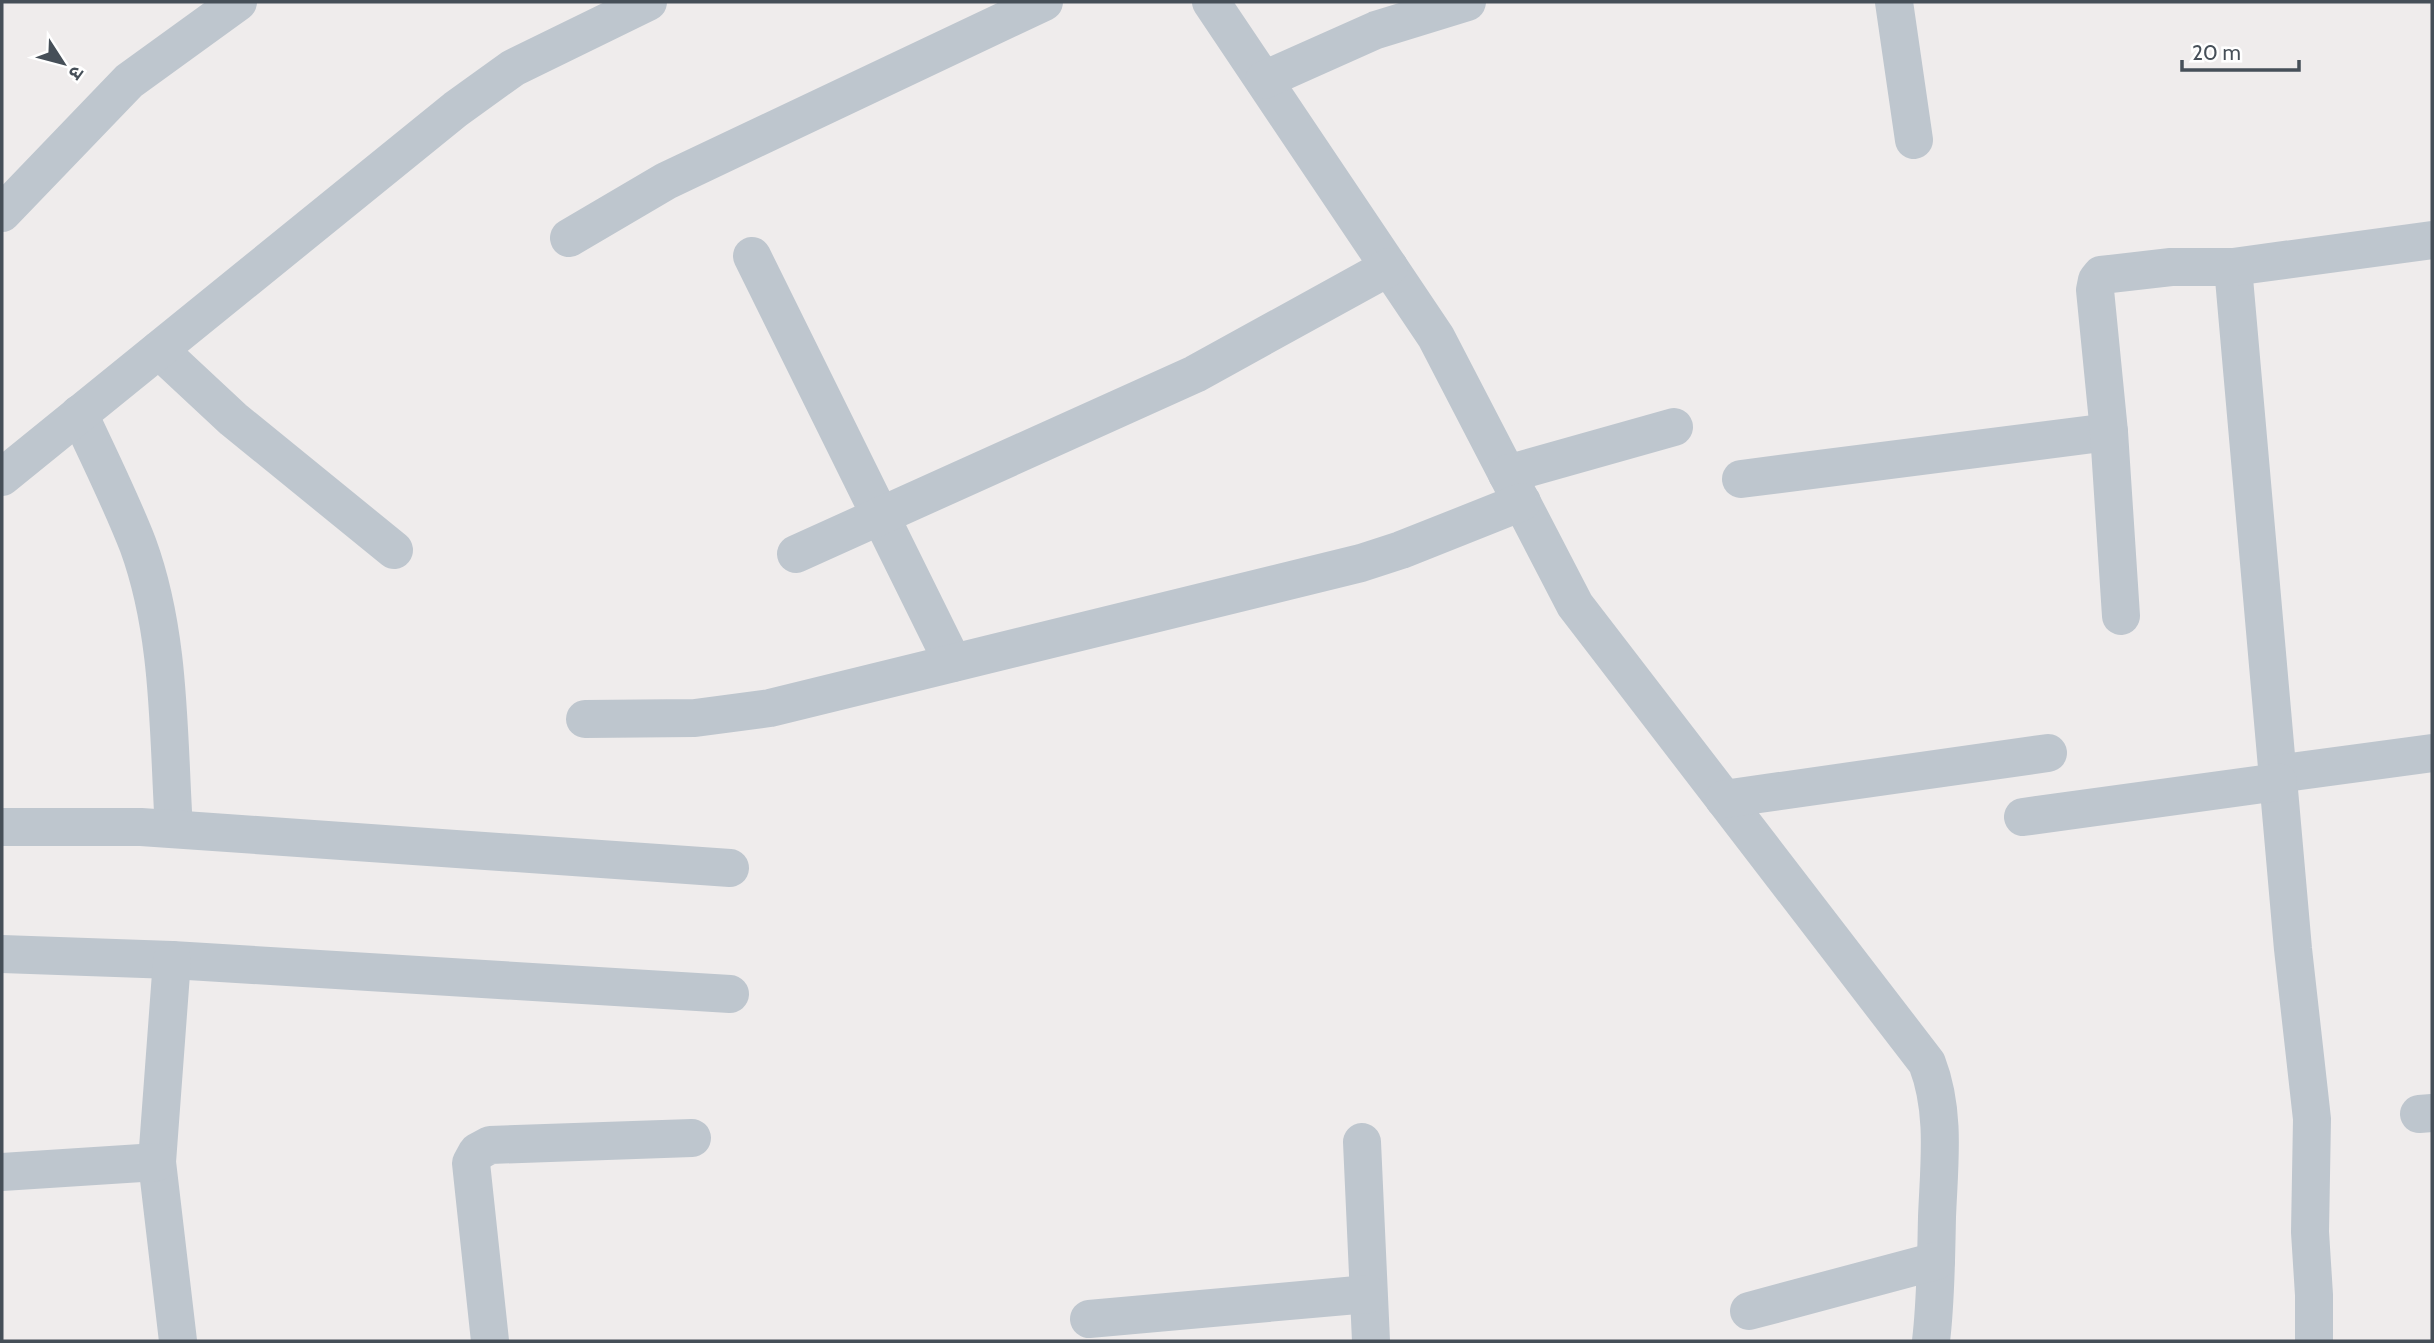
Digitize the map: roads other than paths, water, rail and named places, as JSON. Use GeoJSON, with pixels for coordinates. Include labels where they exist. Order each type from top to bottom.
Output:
{"type":"FeatureCollection","features":[{"type":"Feature","properties":{"kind":"street"},"geometry":{"type":"LineString","coordinates":[[2,213],[129,81],[238,2]]}},
{"type":"Feature","properties":{"kind":"street"},"geometry":{"type":"LineString","coordinates":[[2,477],[456,108],[513,68],[648,2]]}},
{"type":"Feature","properties":{"kind":"street"},"geometry":{"type":"LineString","coordinates":[[569,238],[666,181],[1044,2]]}},
{"type":"Feature","properties":{"kind":"street"},"geometry":{"type":"LineString","coordinates":[[1211,2],[1436,337],[1575,605],[1927,1063],[1936,1087],[1940,1131],[1935,1308],[1931,1341]]}},
{"type":"Feature","properties":{"kind":"street"},"geometry":{"type":"LineString","coordinates":[[1264,80],[1376,30],[1467,2]]}},
{"type":"Feature","properties":{"kind":"street"},"geometry":{"type":"LineString","coordinates":[[1895,2],[1913,140]]}},
{"type":"Feature","properties":{"kind":"street"},"geometry":{"type":"LineString","coordinates":[[2121,616],[2109,432],[2095,290],[2101,275],[2171,267],[2233,267],[2432,240]]}},
{"type":"Feature","properties":{"kind":"street"},"geometry":{"type":"LineString","coordinates":[[752,256],[953,663]]}},
{"type":"Feature","properties":{"kind":"street"},"geometry":{"type":"LineString","coordinates":[[796,554],[1195,374],[1389,267]]}},
{"type":"Feature","properties":{"kind":"street"},"geometry":{"type":"LineString","coordinates":[[2233,267],[2293,949],[2312,1119],[2310,1232],[2314,1341]]}},
{"type":"Feature","properties":{"kind":"street"},"geometry":{"type":"LineString","coordinates":[[159,350],[233,419],[394,550]]}},
{"type":"Feature","properties":{"kind":"street"},"geometry":{"type":"LineString","coordinates":[[79,414],[138,546],[153,599],[163,651],[174,829]]}},
{"type":"Feature","properties":{"kind":"street"},"geometry":{"type":"LineString","coordinates":[[585,719],[728,715],[770,708],[1361,563],[1401,550],[1514,488],[1674,427]]}},
{"type":"Feature","properties":{"kind":"street"},"geometry":{"type":"LineString","coordinates":[[1741,478],[2109,432]]}},
{"type":"Feature","properties":{"kind":"street"},"geometry":{"type":"LineString","coordinates":[[1724,799],[2048,753]]}},
{"type":"Feature","properties":{"kind":"street"},"geometry":{"type":"LineString","coordinates":[[2023,817],[2432,753]]}},
{"type":"Feature","properties":{"kind":"street"},"geometry":{"type":"LineString","coordinates":[[2,827],[141,827],[730,868]]}},
{"type":"Feature","properties":{"kind":"street"},"geometry":{"type":"LineString","coordinates":[[2,954],[172,960],[730,994]]}},
{"type":"Feature","properties":{"kind":"street"},"geometry":{"type":"LineString","coordinates":[[172,960],[157,1162],[178,1341]]}},
{"type":"Feature","properties":{"kind":"street"},"geometry":{"type":"LineString","coordinates":[[490,1341],[471,1163],[477,1152],[490,1145],[692,1138]]}},
{"type":"Feature","properties":{"kind":"street"},"geometry":{"type":"LineString","coordinates":[[1362,1142],[1371,1341]]}},
{"type":"Feature","properties":{"kind":"street"},"geometry":{"type":"LineString","coordinates":[[2,1172],[157,1162]]}},
{"type":"Feature","properties":{"kind":"street"},"geometry":{"type":"LineString","coordinates":[[1749,1311],[1936,1261]]}},
{"type":"Feature","properties":{"kind":"street"},"geometry":{"type":"LineString","coordinates":[[1089,1319],[1368,1294]]}}]}
